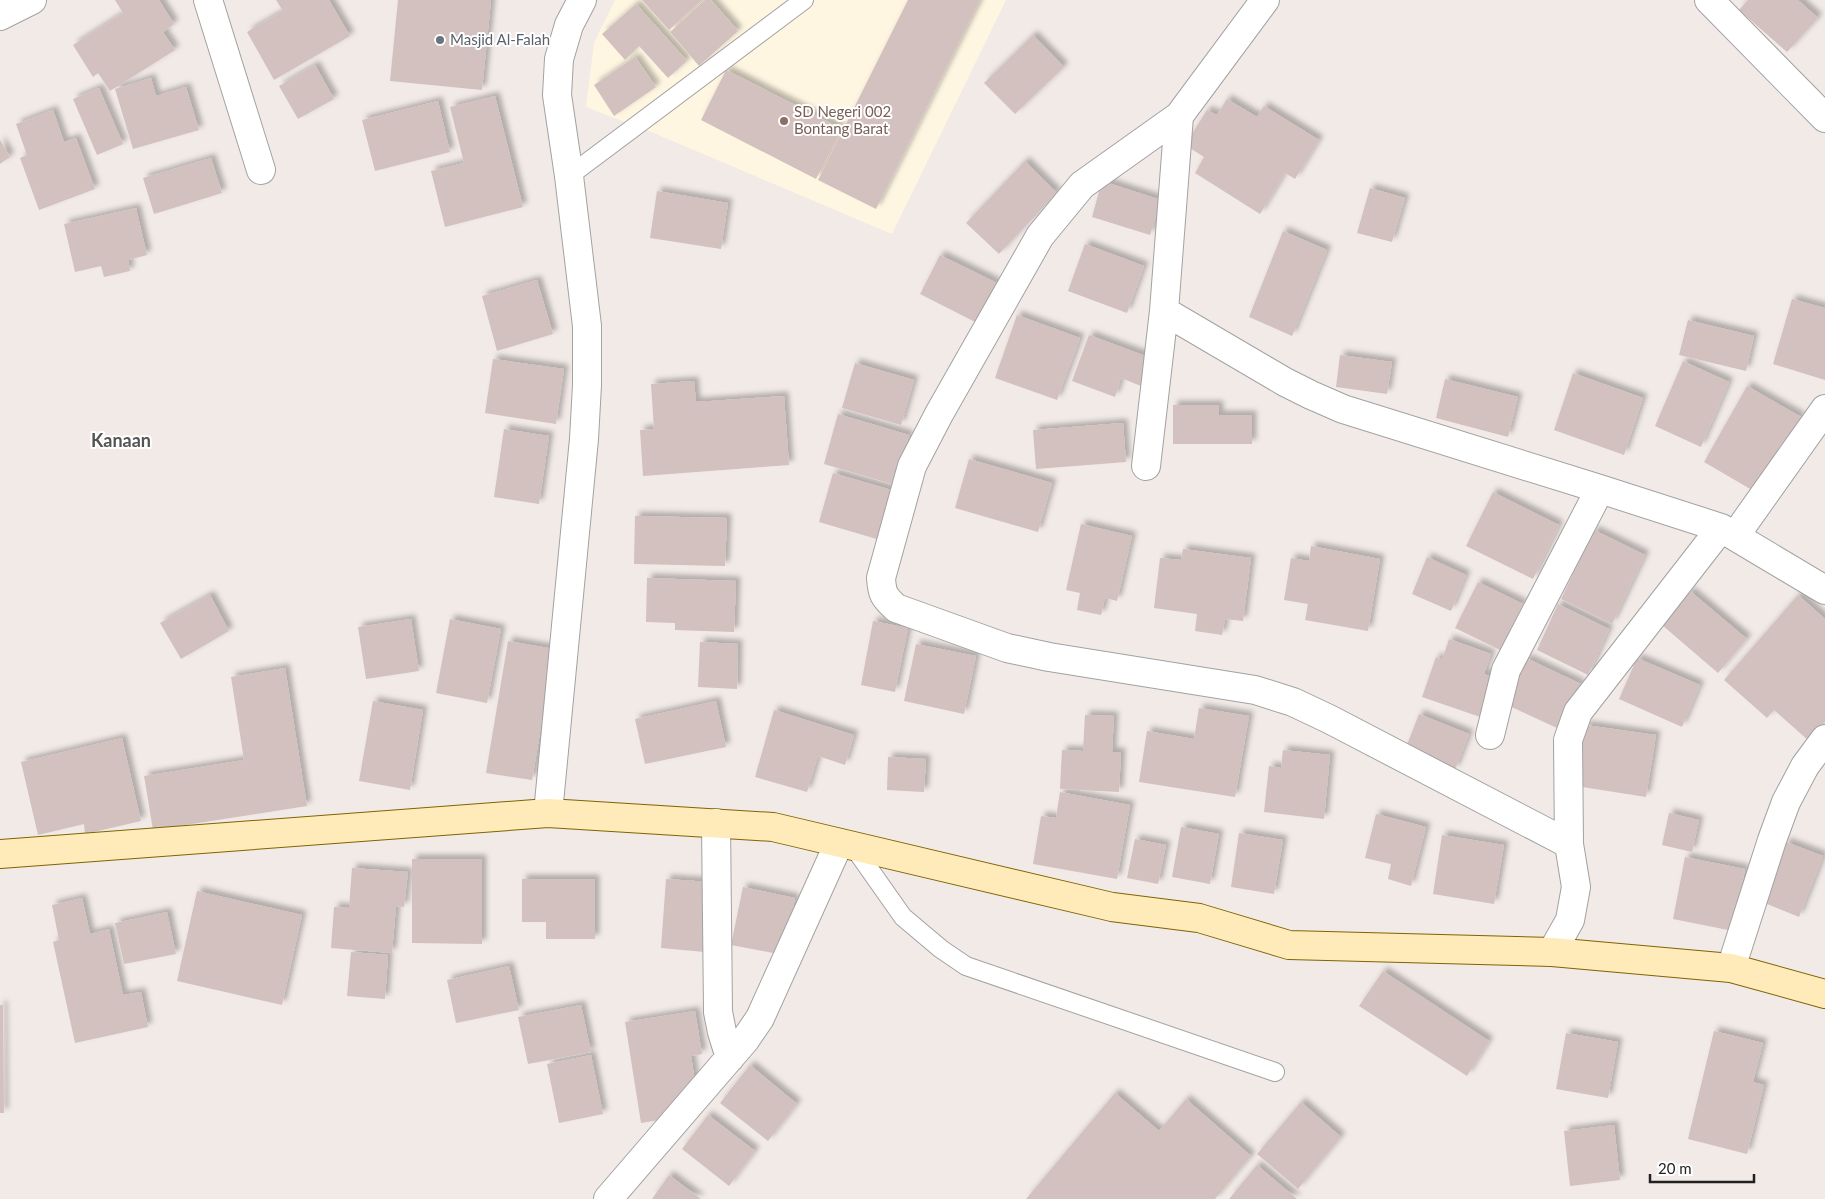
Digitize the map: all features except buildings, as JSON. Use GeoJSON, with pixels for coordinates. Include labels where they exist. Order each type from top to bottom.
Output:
{"type":"FeatureCollection","features":[{"type":"Feature","properties":{"kind":"street"},"geometry":{"type":"LineString","coordinates":[[0,16],[32,0]]}},
{"type":"Feature","properties":{"kind":"street"},"geometry":{"type":"LineString","coordinates":[[208,0],[261,170]]}},
{"type":"Feature","properties":{"kind":"street"},"geometry":{"type":"LineString","coordinates":[[548,813],[583,449],[587,385],[587,326],[557,86],[560,59],[569,25],[582,0]]}},
{"type":"Feature","properties":{"kind":"street"},"geometry":{"type":"LineString","coordinates":[[1265,0],[1179,116],[1082,185],[1040,236],[939,414],[912,466],[881,578],[882,592],[885,599],[896,608],[1006,648],[1049,657],[1254,690],[1293,702],[1569,844]]}},
{"type":"Feature","properties":{"kind":"street"},"geometry":{"type":"LineString","coordinates":[[1709,0],[1825,118]]}},
{"type":"Feature","properties":{"kind":"street"},"geometry":{"type":"LineString","coordinates":[[1146,466],[1164,311],[1179,116]]}},
{"type":"Feature","properties":{"kind":"street"},"geometry":{"type":"LineString","coordinates":[[1164,311],[1311,396],[1335,406],[1600,489],[1728,532],[1825,590]]}},
{"type":"Feature","properties":{"kind":"street"},"geometry":{"type":"LineString","coordinates":[[1552,952],[1570,920],[1576,887],[1569,844],[1568,740],[1578,712],[1728,532],[1825,409]]}},
{"type":"Feature","properties":{"kind":"street"},"geometry":{"type":"LineString","coordinates":[[1490,735],[1506,670],[1600,489]]}},
{"type":"Feature","properties":{"kind":"street"},"geometry":{"type":"LineString","coordinates":[[1731,968],[1786,802],[1806,766],[1825,739]]}},
{"type":"Feature","properties":{"kind":"street"},"geometry":{"type":"LineString","coordinates":[[0,854],[548,813],[773,827],[1112,907],[1198,918],[1289,945],[1552,952],[1731,968],[1825,994]]}},
{"type":"Feature","properties":{"kind":"street"},"geometry":{"type":"LineString","coordinates":[[716,823],[718,1012],[730,1058]]}},
{"type":"Feature","properties":{"kind":"street"},"geometry":{"type":"LineString","coordinates":[[608,1199],[730,1058],[760,1018],[846,845]]}},
{"type":"Feature","properties":{"kind":"lane"},"geometry":{"type":"LineString","coordinates":[[569,176],[804,0]]}},
{"type":"Feature","properties":{"kind":"lane"},"geometry":{"type":"LineString","coordinates":[[846,845],[903,917],[941,949],[966,966],[1275,1072]]}},
{"type":"Feature","properties":{"kind":"shaded area","name":"SD Negeri 002 Bontang Barat"},"geometry":{"type":"Polygon","coordinates":[[[615,0],[1006,0],[892,234],[656,134],[586,107],[594,43],[615,0]]]}},
{"type":"Feature","properties":{"kind":"place","name":"Masjid Al-Falah"},"geometry":{"type":"Point","coordinates":[440,40]}},
{"type":"Feature","properties":{"kind":"place","name":"SD Negeri 002 Bontang Barat"},"geometry":{"type":"Point","coordinates":[784,121]}},
{"type":"Feature","properties":{"kind":"district","name":"Kanaan"},"geometry":{"type":"Point","coordinates":[121,441]}}]}
